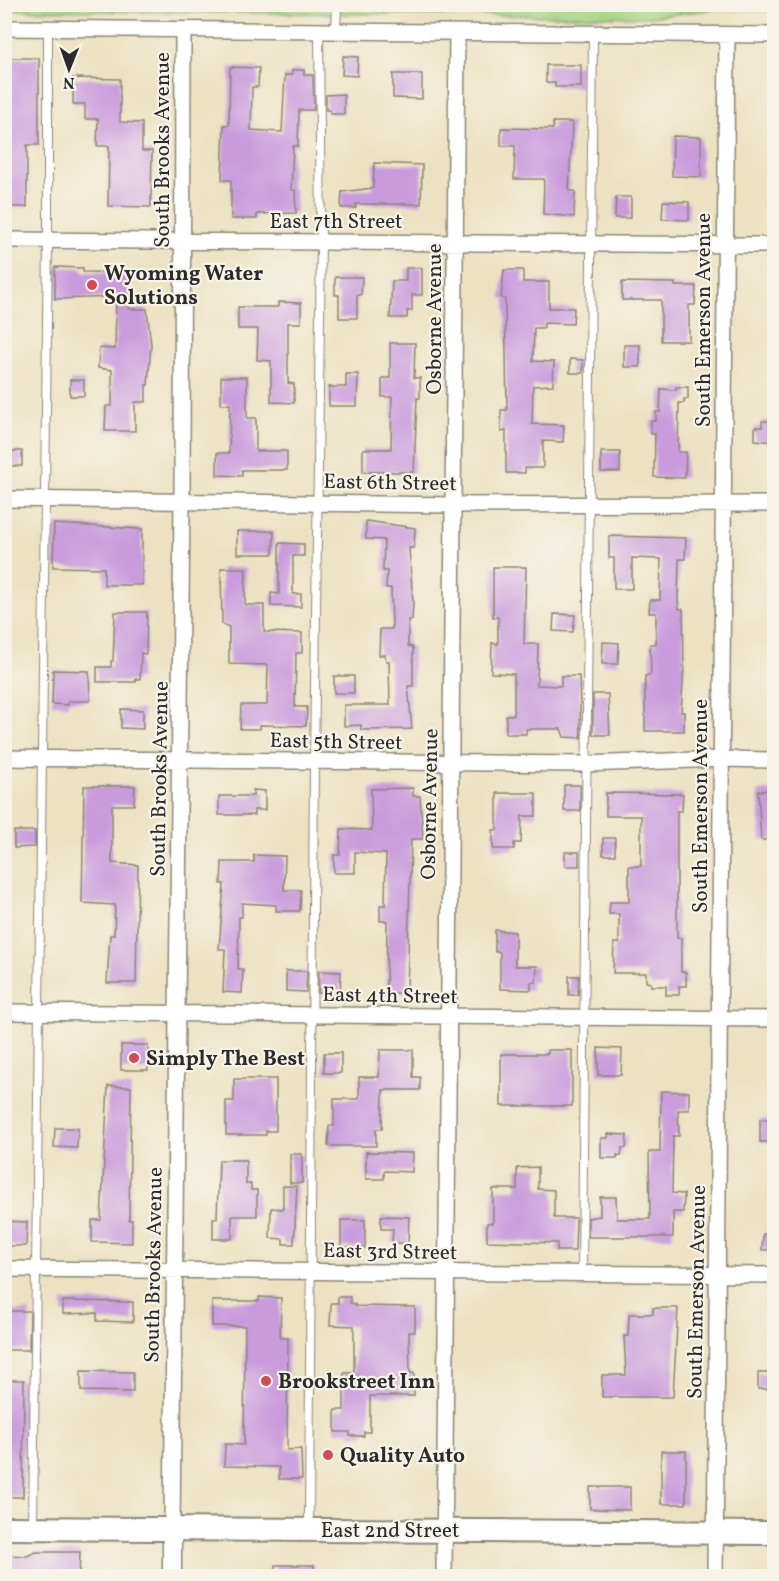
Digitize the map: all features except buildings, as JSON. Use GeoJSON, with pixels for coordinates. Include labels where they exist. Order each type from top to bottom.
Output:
{"type":"FeatureCollection","features":[{"type":"Feature","properties":{"kind":"main road","name":"East 2nd Street"},"geometry":{"type":"LineString","coordinates":[[4,1528],[774,1533]]}},
{"type":"Feature","properties":{"kind":"street"},"geometry":{"type":"LineString","coordinates":[[4,28],[774,35]]}},
{"type":"Feature","properties":{"kind":"street","name":"South Brooks Avenue"},"geometry":{"type":"LineString","coordinates":[[172,1529],[182,501],[183,30]]}},
{"type":"Feature","properties":{"kind":"street","name":"Osborne Avenue"},"geometry":{"type":"LineString","coordinates":[[444,1576],[456,33]]}},
{"type":"Feature","properties":{"kind":"street","name":"South Emerson Avenue"},"geometry":{"type":"LineString","coordinates":[[715,1576],[726,35]]}},
{"type":"Feature","properties":{"kind":"street","name":"East 7th Street"},"geometry":{"type":"LineString","coordinates":[[4,240],[774,245]]}},
{"type":"Feature","properties":{"kind":"street","name":"East 6th Street"},"geometry":{"type":"LineString","coordinates":[[4,499],[454,505],[588,502],[774,504]]}},
{"type":"Feature","properties":{"kind":"street","name":"East 5th Street"},"geometry":{"type":"LineString","coordinates":[[4,758],[585,764],[722,759],[774,760]]}},
{"type":"Feature","properties":{"kind":"street","name":"East 4th Street"},"geometry":{"type":"LineString","coordinates":[[4,1012],[774,1018]]}},
{"type":"Feature","properties":{"kind":"street","name":"East 3rd Street"},"geometry":{"type":"LineString","coordinates":[[4,1269],[774,1275]]}},
{"type":"Feature","properties":{"kind":"street"},"geometry":{"type":"LineString","coordinates":[[172,1529],[172,1576]]}},
{"type":"Feature","properties":{"kind":"lane"},"geometry":{"type":"LineString","coordinates":[[336,31],[337,4]]}},
{"type":"Feature","properties":{"kind":"lane"},"geometry":{"type":"LineString","coordinates":[[33,1528],[38,1270],[38,1012],[48,240],[48,29]]}},
{"type":"Feature","properties":{"kind":"lane"},"geometry":{"type":"LineString","coordinates":[[309,1530],[314,762],[321,242],[319,31]]}},
{"type":"Feature","properties":{"kind":"lane"},"geometry":{"type":"LineString","coordinates":[[582,1273],[592,34]]}},
{"type":"Feature","properties":{"kind":"green space"},"geometry":{"type":"Polygon","coordinates":[[[5,4],[774,5],[774,10],[716,9],[650,17],[5,10],[5,4]]]}},
{"type":"Feature","properties":{"kind":"place","name":"Wyoming Water Solutions"},"geometry":{"type":"Point","coordinates":[92,285]}},
{"type":"Feature","properties":{"kind":"place","name":"Simply The Best"},"geometry":{"type":"Point","coordinates":[134,1058]}},
{"type":"Feature","properties":{"kind":"place","name":"Brookstreet Inn"},"geometry":{"type":"Point","coordinates":[266,1381]}},
{"type":"Feature","properties":{"kind":"place","name":"Quality Auto"},"geometry":{"type":"Point","coordinates":[328,1455]}}]}
